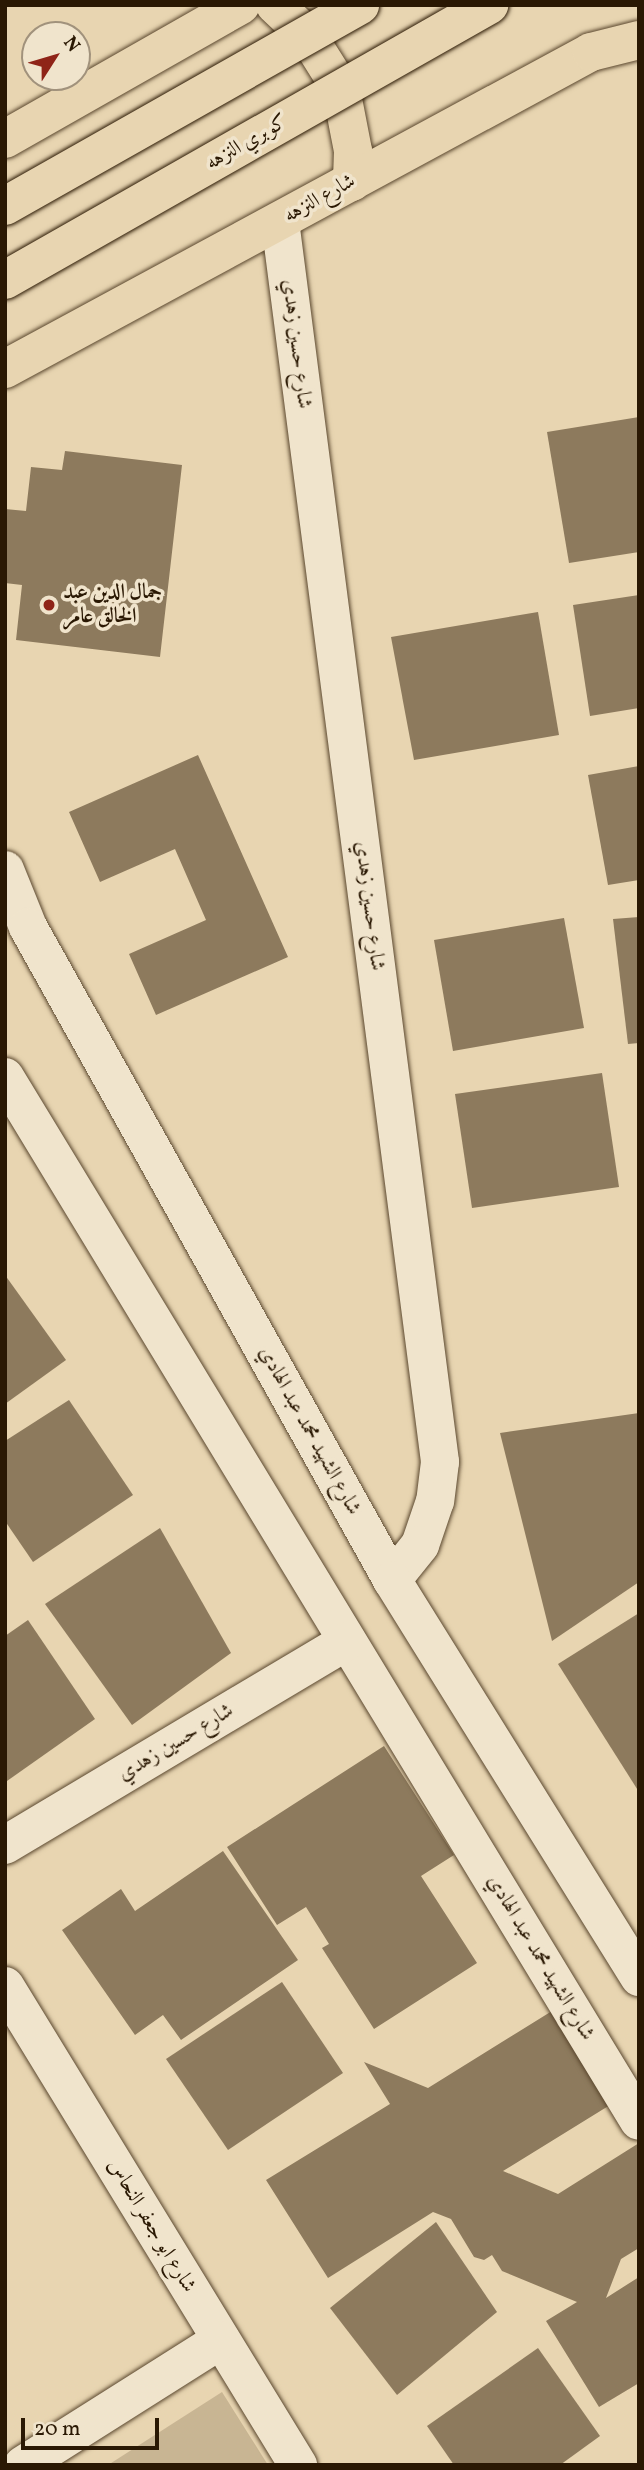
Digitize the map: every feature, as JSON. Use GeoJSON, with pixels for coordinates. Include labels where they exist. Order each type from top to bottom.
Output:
{"type":"FeatureCollection","features":[{"type":"Feature","properties":{"kind":"main road"},"geometry":{"type":"LineString","coordinates":[[5,139],[241,5]]}},
{"type":"Feature","properties":{"kind":"main road"},"geometry":{"type":"LineString","coordinates":[[275,5],[307,35],[341,89],[353,150],[352,182]]}},
{"type":"Feature","properties":{"kind":"main road"},"geometry":{"type":"LineString","coordinates":[[5,206],[360,5]]}},
{"type":"Feature","properties":{"kind":"main road","name":"كوبري النزهه"},"geometry":{"type":"LineString","coordinates":[[5,280],[489,5]]}},
{"type":"Feature","properties":{"kind":"main road","name":"شارع النزهه"},"geometry":{"type":"LineString","coordinates":[[5,369],[591,51],[639,40]]}},
{"type":"Feature","properties":{"kind":"street","name":"شارع حسين زهدي"},"geometry":{"type":"LineString","coordinates":[[280,221],[440,1462],[435,1501],[420,1545],[392,1580]]}},
{"type":"Feature","properties":{"kind":"street","name":"شارع الشهيد محمد عبد الهادي"},"geometry":{"type":"LineString","coordinates":[[5,870],[28,927],[392,1580],[639,1977]]}},
{"type":"Feature","properties":{"kind":"street","name":"شارع الشهيد محمد عبد الهادي"},"geometry":{"type":"LineString","coordinates":[[5,1076],[639,2121]]}},
{"type":"Feature","properties":{"kind":"street","name":"شارع حسين زهدي"},"geometry":{"type":"LineString","coordinates":[[5,1845],[347,1641]]}},
{"type":"Feature","properties":{"kind":"street","name":"شارع ابو جعفر النحاس"},"geometry":{"type":"LineString","coordinates":[[5,1986],[298,2465]]}},
{"type":"Feature","properties":{"kind":"street"},"geometry":{"type":"LineString","coordinates":[[23,2465],[220,2340]]}},
{"type":"Feature","properties":{"kind":"shaded area"},"geometry":{"type":"Polygon","coordinates":[[[222,2392],[268,2465],[108,2465],[222,2392]]]}},
{"type":"Feature","properties":{"kind":"building"},"geometry":{"type":"Polygon","coordinates":[[[639,417],[639,552],[569,563],[547,432],[639,417]]]}},
{"type":"Feature","properties":{"kind":"building"},"geometry":{"type":"Polygon","coordinates":[[[65,451],[182,465],[160,657],[16,640],[22,585],[5,583],[5,509],[26,511],[31,467],[62,470],[65,451]]]}},
{"type":"Feature","properties":{"kind":"building"},"geometry":{"type":"Polygon","coordinates":[[[639,595],[639,708],[590,716],[573,605],[639,595]]]}},
{"type":"Feature","properties":{"kind":"building"},"geometry":{"type":"Polygon","coordinates":[[[538,612],[559,735],[414,760],[391,637],[538,612]]]}},
{"type":"Feature","properties":{"kind":"building"},"geometry":{"type":"Polygon","coordinates":[[[198,755],[288,957],[156,1015],[129,954],[206,920],[175,849],[100,882],[69,812],[198,755]]]}},
{"type":"Feature","properties":{"kind":"building"},"geometry":{"type":"Polygon","coordinates":[[[639,766],[639,880],[608,885],[588,775],[639,766]]]}},
{"type":"Feature","properties":{"kind":"building"},"geometry":{"type":"Polygon","coordinates":[[[639,917],[639,1043],[628,1044],[613,919],[639,917]]]}},
{"type":"Feature","properties":{"kind":"building"},"geometry":{"type":"Polygon","coordinates":[[[564,918],[584,1028],[453,1051],[434,940],[564,918]]]}},
{"type":"Feature","properties":{"kind":"building"},"geometry":{"type":"Polygon","coordinates":[[[602,1073],[619,1187],[472,1208],[455,1094],[602,1073]]]}},
{"type":"Feature","properties":{"kind":"building"},"geometry":{"type":"Polygon","coordinates":[[[5,1275],[66,1360],[5,1404],[5,1275]]]}},
{"type":"Feature","properties":{"kind":"building"},"geometry":{"type":"Polygon","coordinates":[[[69,1400],[133,1495],[33,1562],[5,1521],[5,1441],[69,1400]]]}},
{"type":"Feature","properties":{"kind":"building"},"geometry":{"type":"Polygon","coordinates":[[[639,1413],[639,1582],[552,1641],[500,1433],[639,1413]]]}},
{"type":"Feature","properties":{"kind":"building"},"geometry":{"type":"Polygon","coordinates":[[[160,1528],[231,1653],[132,1725],[45,1604],[160,1528]]]}},
{"type":"Feature","properties":{"kind":"building"},"geometry":{"type":"Polygon","coordinates":[[[639,1613],[639,1792],[558,1664],[639,1613]]]}},
{"type":"Feature","properties":{"kind":"building"},"geometry":{"type":"Polygon","coordinates":[[[28,1620],[95,1719],[7,1781],[5,1636],[28,1620]]]}},
{"type":"Feature","properties":{"kind":"building"},"geometry":{"type":"Polygon","coordinates":[[[384,1746],[454,1855],[421,1876],[477,1963],[374,2029],[322,1948],[329,1944],[306,1907],[277,1925],[227,1847],[384,1746]]]}},
{"type":"Feature","properties":{"kind":"building"},"geometry":{"type":"Polygon","coordinates":[[[223,1851],[298,1960],[181,2040],[163,2015],[135,2035],[62,1930],[121,1889],[135,1911],[223,1851]]]}},
{"type":"Feature","properties":{"kind":"building"},"geometry":{"type":"Polygon","coordinates":[[[282,1982],[343,2073],[228,2150],[166,2059],[282,1982]]]}},
{"type":"Feature","properties":{"kind":"building"},"geometry":{"type":"Polygon","coordinates":[[[552,2011],[610,2105],[503,2171],[558,2194],[639,2143],[639,2248],[621,2259],[606,2298],[639,2277],[639,2383],[599,2407],[546,2321],[577,2302],[502,2271],[492,2255],[484,2260],[474,2257],[451,2219],[433,2212],[328,2278],[266,2180],[390,2104],[364,2062],[428,2088],[552,2011]]]}},
{"type":"Feature","properties":{"kind":"building"},"geometry":{"type":"Polygon","coordinates":[[[436,2222],[497,2312],[397,2395],[330,2308],[436,2222]]]}},
{"type":"Feature","properties":{"kind":"building"},"geometry":{"type":"Polygon","coordinates":[[[538,2348],[600,2436],[560,2465],[454,2465],[427,2426],[538,2348]]]}},
{"type":"Feature","properties":{"kind":"place","name":"جمال الدين عبد الخالق عامر"},"geometry":{"type":"Point","coordinates":[49,605]}}]}
